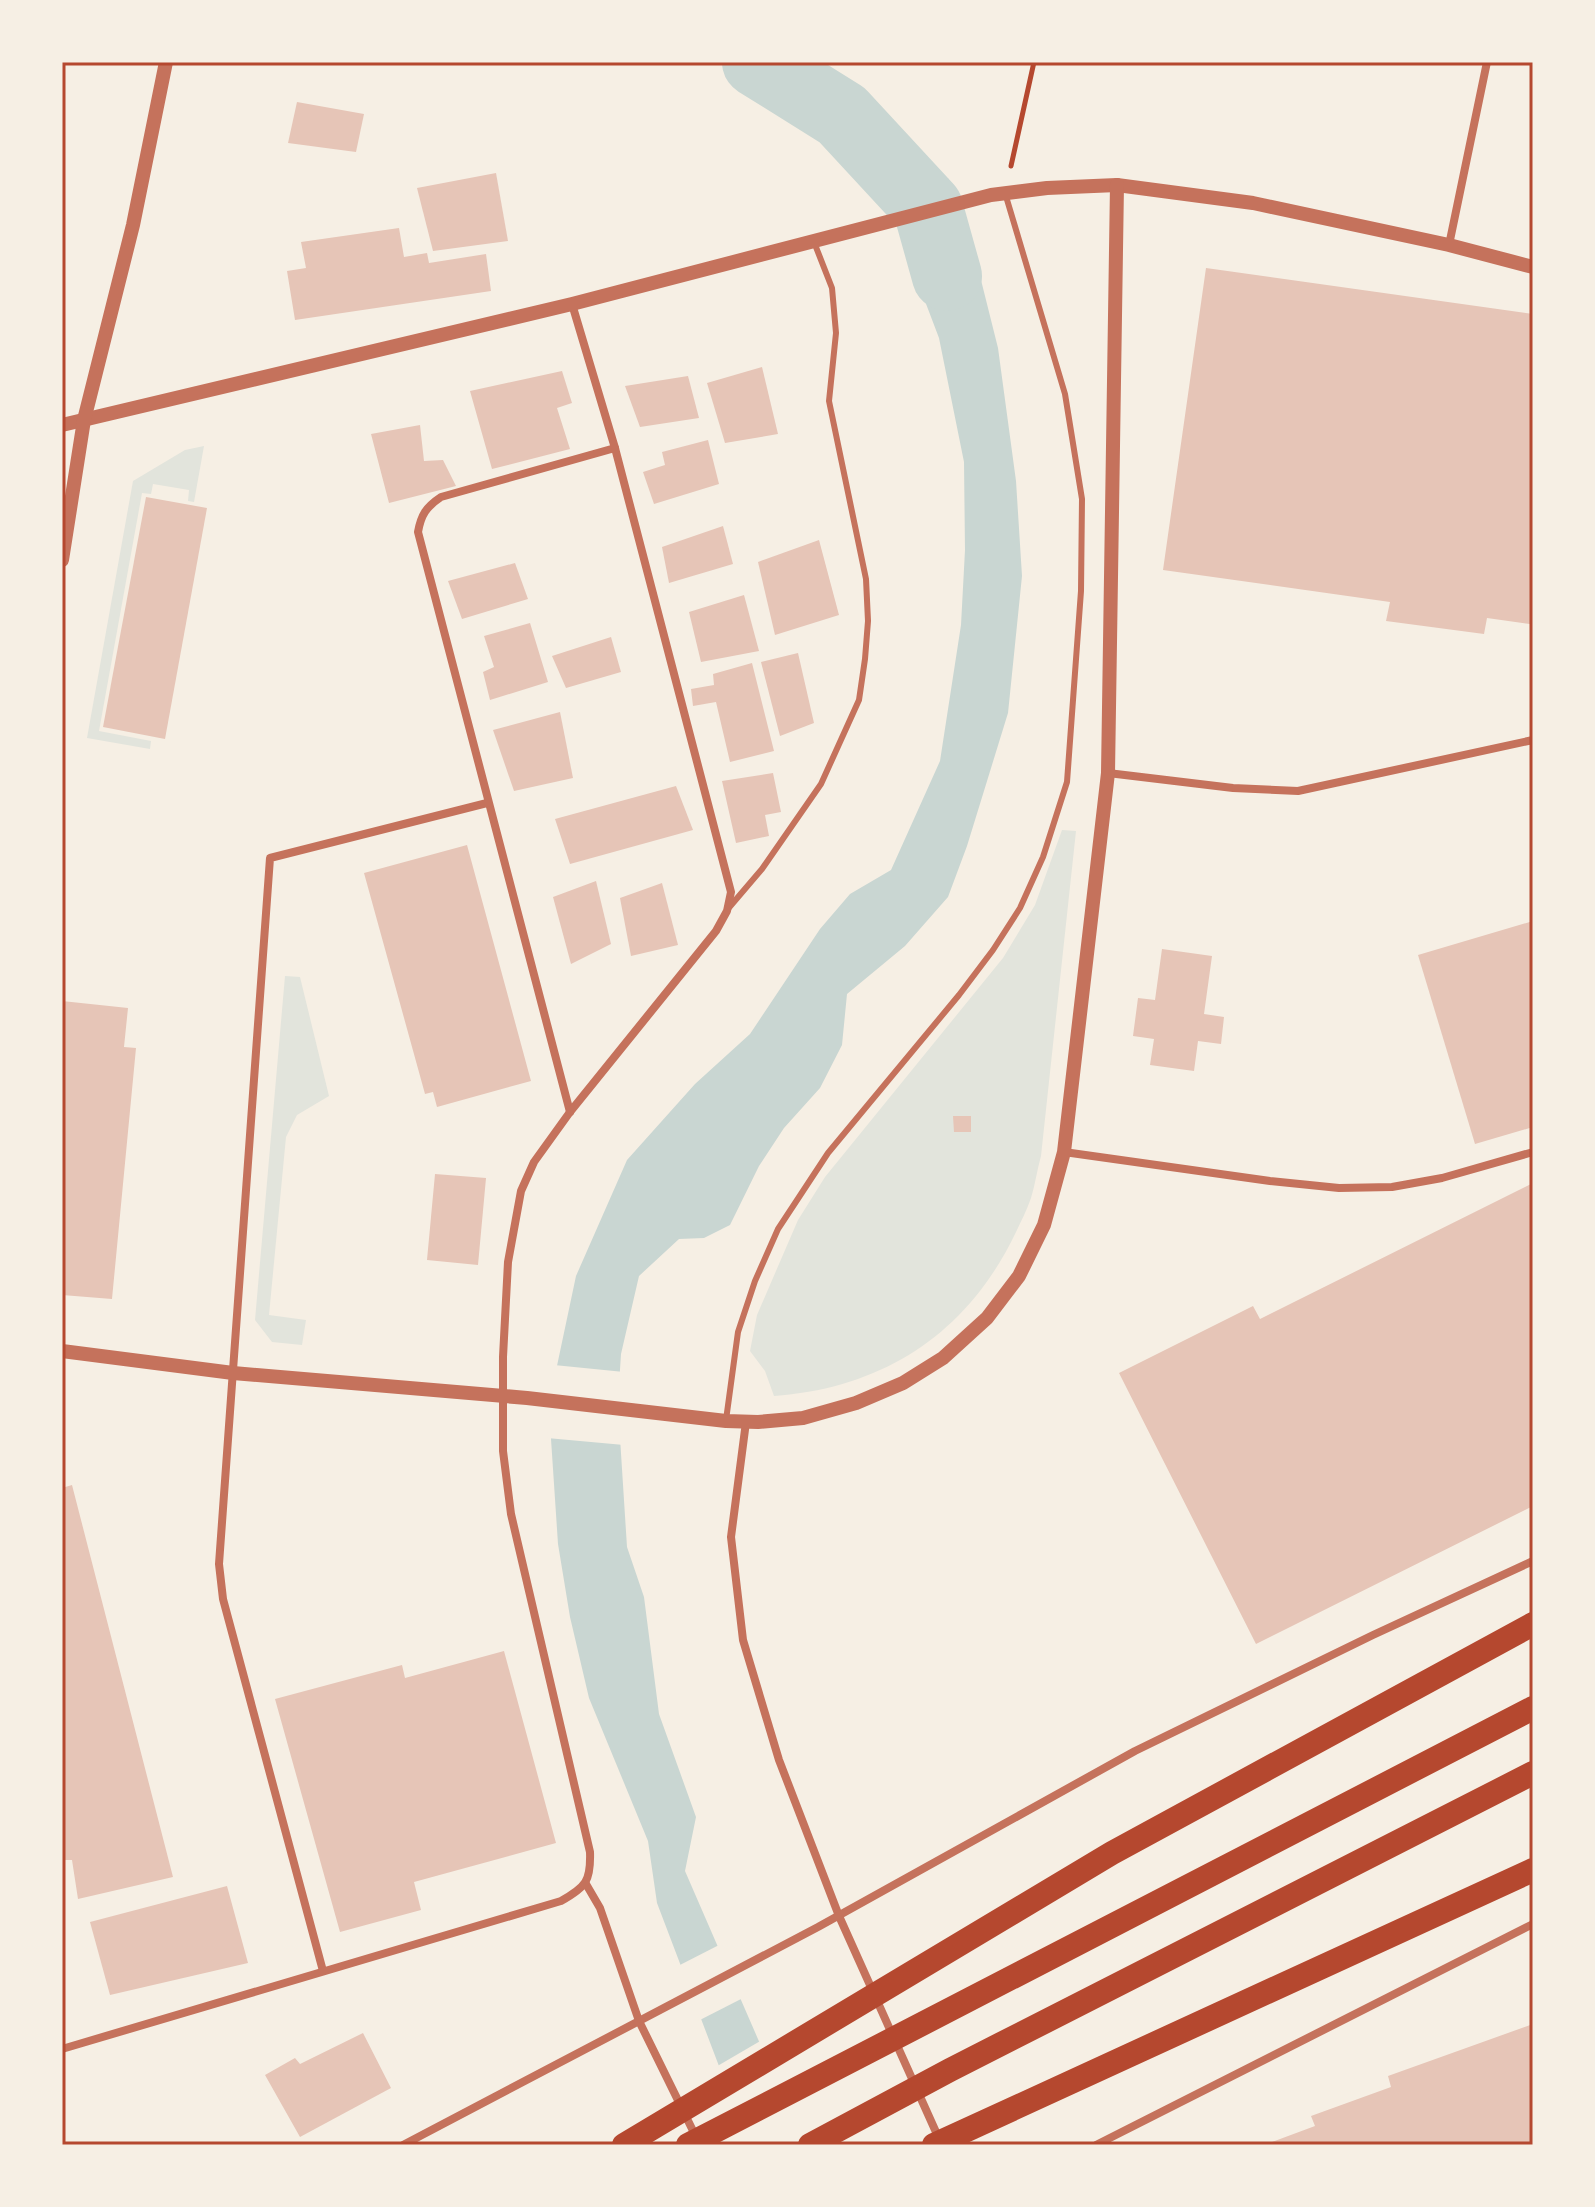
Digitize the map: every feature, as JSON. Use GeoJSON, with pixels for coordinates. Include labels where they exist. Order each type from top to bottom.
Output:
{"type":"FeatureCollection","features":[{"type":"Feature","properties":{"kind":"highway"},"geometry":{"type":"LineString","coordinates":[[624,2145],[1112,1853],[1533,1624]]}},
{"type":"Feature","properties":{"kind":"highway"},"geometry":{"type":"LineString","coordinates":[[688,2145],[1533,1708]]}},
{"type":"Feature","properties":{"kind":"highway"},"geometry":{"type":"LineString","coordinates":[[810,2145],[950,2070],[1533,1773]]}},
{"type":"Feature","properties":{"kind":"highway"},"geometry":{"type":"LineString","coordinates":[[934,2145],[1533,1870]]}},
{"type":"Feature","properties":{"kind":"street"},"geometry":{"type":"LineString","coordinates":[[62,560],[84,420],[133,225],[166,62]]}},
{"type":"Feature","properties":{"kind":"street"},"geometry":{"type":"LineString","coordinates":[[1449,245],[1487,62]]}},
{"type":"Feature","properties":{"kind":"street"},"geometry":{"type":"LineString","coordinates":[[62,425],[572,304],[998,194],[1117,185],[1253,203],[1449,245],[1533,267]]}},
{"type":"Feature","properties":{"kind":"street"},"geometry":{"type":"LineString","coordinates":[[62,1351],[233,1373],[527,1398],[746,1422],[803,1418],[856,1403],[903,1383],[943,1358],[987,1318],[1019,1276],[1044,1225],[1064,1152],[1108,773],[1117,185]]}},
{"type":"Feature","properties":{"kind":"street"},"geometry":{"type":"LineString","coordinates":[[62,2049],[561,1901],[586,1884],[591,1872],[590,1852],[511,1514],[503,1451],[503,1357],[508,1262],[521,1191],[534,1162],[570,1112],[716,931],[727,911],[731,892],[615,448],[572,304]]}},
{"type":"Feature","properties":{"kind":"street"},"geometry":{"type":"LineString","coordinates":[[570,1112],[418,532],[420,517],[428,506],[441,497],[615,448]]}},
{"type":"Feature","properties":{"kind":"street"},"geometry":{"type":"LineString","coordinates":[[1108,773],[1218,787],[1298,791],[1533,740]]}},
{"type":"Feature","properties":{"kind":"street"},"geometry":{"type":"LineString","coordinates":[[323,1971],[223,1599],[219,1564],[270,858],[487,803]]}},
{"type":"Feature","properties":{"kind":"street"},"geometry":{"type":"LineString","coordinates":[[1064,1152],[1339,1188],[1392,1187],[1442,1178],[1533,1152]]}},
{"type":"Feature","properties":{"kind":"street"},"geometry":{"type":"LineString","coordinates":[[746,1422],[731,1537],[743,1640],[779,1760],[839,1916],[942,2145]]}},
{"type":"Feature","properties":{"kind":"street"},"geometry":{"type":"LineString","coordinates":[[403,2145],[839,1916],[1135,1751],[1533,1561]]}},
{"type":"Feature","properties":{"kind":"street"},"geometry":{"type":"LineString","coordinates":[[586,1884],[600,1908],[639,2021],[700,2145]]}},
{"type":"Feature","properties":{"kind":"street"},"geometry":{"type":"LineString","coordinates":[[1096,2145],[1533,1924]]}},
{"type":"Feature","properties":{"kind":"lane"},"geometry":{"type":"LineString","coordinates":[[725,1421],[738,1332],[755,1281],[778,1229],[828,1153],[993,950],[1020,908],[1043,857],[1067,782],[1081,591],[1082,499],[1065,394],[998,194]]}},
{"type":"Feature","properties":{"kind":"lane"},"geometry":{"type":"LineString","coordinates":[[727,911],[762,869],[821,784],[859,700],[865,659],[868,621],[866,579],[829,401],[836,333],[832,288],[814,242]]}},
{"type":"Feature","properties":{"kind":"path"},"geometry":{"type":"LineString","coordinates":[[998,194],[1034,62]]}},
{"type":"Feature","properties":{"kind":"shaded area"},"geometry":{"type":"Polygon","coordinates":[[[948,178],[973,248],[998,348],[1016,481],[1022,576],[1008,713],[948,897],[905,946],[847,994],[842,1045],[820,1088],[784,1128],[759,1166],[730,1225],[704,1238],[679,1239],[639,1276],[621,1354],[619,1422],[627,1547],[644,1597],[659,1714],[696,1817],[685,1871],[804,2145],[749,2145],[657,1903],[648,1841],[589,1698],[570,1617],[558,1544],[551,1439],[554,1380],[576,1276],[627,1160],[695,1084],[750,1034],[820,929],[850,894],[891,870],[940,761],[961,625],[965,550],[964,462],[939,338],[909,259],[877,199],[948,178]]]}},
{"type":"Feature","properties":{"kind":"shaded area"},"geometry":{"type":"Polygon","coordinates":[[[204,446],[194,502],[188,501],[189,490],[153,484],[151,494],[142,493],[99,731],[151,741],[150,749],[87,738],[133,481],[185,450],[204,446]]]}},
{"type":"Feature","properties":{"kind":"shaded area"},"geometry":{"type":"Polygon","coordinates":[[[1062,830],[1076,831],[1041,1156],[1031,1198],[1016,1232],[996,1268],[973,1299],[947,1326],[918,1349],[886,1367],[851,1381],[814,1391],[774,1396],[765,1371],[750,1351],[757,1315],[798,1220],[825,1177],[1003,958],[1035,905],[1062,830]]]}},
{"type":"Feature","properties":{"kind":"shaded area"},"geometry":{"type":"Polygon","coordinates":[[[285,976],[300,977],[329,1096],[297,1115],[286,1137],[269,1315],[306,1320],[302,1345],[272,1342],[255,1320],[285,976]]]}},
{"type":"Feature","properties":{"kind":"pier"},"geometry":{"type":"Polygon","coordinates":[[[954,184],[974,239],[904,259],[875,205],[954,184]]]}},
{"type":"Feature","properties":{"kind":"pier"},"geometry":{"type":"Polygon","coordinates":[[[554,1365],[624,1372],[624,1445],[547,1438],[554,1365]]]}},
{"type":"Feature","properties":{"kind":"pier"},"geometry":{"type":"Polygon","coordinates":[[[721,1944],[743,1998],[696,2022],[676,1967],[721,1944]]]}},
{"type":"Feature","properties":{"kind":"pier"},"geometry":{"type":"Polygon","coordinates":[[[762,2040],[808,2145],[745,2145],[714,2068],[762,2040]]]}},
{"type":"Feature","properties":{"kind":"building"},"geometry":{"type":"Polygon","coordinates":[[[297,102],[364,114],[356,152],[288,143],[297,102]]]}},
{"type":"Feature","properties":{"kind":"building"},"geometry":{"type":"Polygon","coordinates":[[[496,173],[508,241],[433,251],[417,188],[496,173]]]}},
{"type":"Feature","properties":{"kind":"building"},"geometry":{"type":"Polygon","coordinates":[[[399,228],[404,257],[427,253],[429,263],[486,254],[491,291],[295,320],[287,271],[306,268],[301,242],[399,228]]]}},
{"type":"Feature","properties":{"kind":"building"},"geometry":{"type":"Polygon","coordinates":[[[1206,268],[1533,314],[1533,606],[1530,624],[1487,618],[1484,634],[1386,621],[1390,602],[1163,570],[1206,268]]]}},
{"type":"Feature","properties":{"kind":"building"},"geometry":{"type":"Polygon","coordinates":[[[762,367],[778,434],[725,443],[707,383],[762,367]]]}},
{"type":"Feature","properties":{"kind":"building"},"geometry":{"type":"Polygon","coordinates":[[[562,371],[572,403],[557,408],[570,449],[492,469],[470,391],[562,371]]]}},
{"type":"Feature","properties":{"kind":"building"},"geometry":{"type":"Polygon","coordinates":[[[688,376],[699,418],[640,427],[625,386],[688,376]]]}},
{"type":"Feature","properties":{"kind":"building"},"geometry":{"type":"Polygon","coordinates":[[[420,425],[424,461],[443,460],[456,486],[389,503],[371,434],[420,425]]]}},
{"type":"Feature","properties":{"kind":"building"},"geometry":{"type":"Polygon","coordinates":[[[708,440],[719,484],[654,504],[643,472],[665,465],[662,452],[708,440]]]}},
{"type":"Feature","properties":{"kind":"building"},"geometry":{"type":"Polygon","coordinates":[[[146,497],[207,508],[165,739],[103,727],[146,497]]]}},
{"type":"Feature","properties":{"kind":"building"},"geometry":{"type":"Polygon","coordinates":[[[723,526],[733,564],[669,583],[662,547],[723,526]]]}},
{"type":"Feature","properties":{"kind":"building"},"geometry":{"type":"Polygon","coordinates":[[[819,540],[839,615],[775,635],[758,562],[819,540]]]}},
{"type":"Feature","properties":{"kind":"building"},"geometry":{"type":"Polygon","coordinates":[[[515,563],[528,599],[462,619],[448,581],[515,563]]]}},
{"type":"Feature","properties":{"kind":"building"},"geometry":{"type":"Polygon","coordinates":[[[744,595],[759,651],[701,662],[689,612],[744,595]]]}},
{"type":"Feature","properties":{"kind":"building"},"geometry":{"type":"Polygon","coordinates":[[[530,623],[548,682],[490,700],[483,672],[494,667],[484,636],[530,623]]]}},
{"type":"Feature","properties":{"kind":"building"},"geometry":{"type":"Polygon","coordinates":[[[611,637],[621,672],[566,688],[552,656],[611,637]]]}},
{"type":"Feature","properties":{"kind":"building"},"geometry":{"type":"Polygon","coordinates":[[[798,653],[814,723],[780,736],[761,662],[798,653]]]}},
{"type":"Feature","properties":{"kind":"building"},"geometry":{"type":"Polygon","coordinates":[[[752,663],[774,751],[730,762],[716,702],[693,706],[691,689],[714,685],[713,674],[752,663]]]}},
{"type":"Feature","properties":{"kind":"building"},"geometry":{"type":"Polygon","coordinates":[[[560,712],[573,778],[514,791],[493,730],[560,712]]]}},
{"type":"Feature","properties":{"kind":"building"},"geometry":{"type":"Polygon","coordinates":[[[773,773],[781,812],[765,815],[769,836],[736,843],[722,781],[773,773]]]}},
{"type":"Feature","properties":{"kind":"building"},"geometry":{"type":"Polygon","coordinates":[[[676,786],[693,830],[570,864],[555,819],[676,786]]]}},
{"type":"Feature","properties":{"kind":"building"},"geometry":{"type":"Polygon","coordinates":[[[467,845],[531,1081],[437,1107],[433,1092],[425,1094],[364,873],[467,845]]]}},
{"type":"Feature","properties":{"kind":"building"},"geometry":{"type":"Polygon","coordinates":[[[596,881],[611,944],[571,964],[553,897],[596,881]]]}},
{"type":"Feature","properties":{"kind":"building"},"geometry":{"type":"Polygon","coordinates":[[[662,883],[678,945],[631,956],[620,898],[662,883]]]}},
{"type":"Feature","properties":{"kind":"building"},"geometry":{"type":"Polygon","coordinates":[[[1533,921],[1533,1127],[1475,1144],[1418,955],[1533,921]]]}},
{"type":"Feature","properties":{"kind":"building"},"geometry":{"type":"Polygon","coordinates":[[[1162,949],[1212,956],[1204,1014],[1224,1017],[1221,1044],[1198,1041],[1194,1071],[1150,1065],[1154,1039],[1133,1036],[1138,998],[1155,1000],[1162,949]]]}},
{"type":"Feature","properties":{"kind":"building"},"geometry":{"type":"Polygon","coordinates":[[[62,1001],[128,1008],[124,1047],[136,1048],[112,1299],[62,1295],[62,1001]]]}},
{"type":"Feature","properties":{"kind":"building"},"geometry":{"type":"Polygon","coordinates":[[[953,1116],[971,1116],[971,1132],[954,1132],[953,1116]]]}},
{"type":"Feature","properties":{"kind":"building"},"geometry":{"type":"Polygon","coordinates":[[[435,1174],[486,1178],[478,1265],[427,1260],[435,1174]]]}},
{"type":"Feature","properties":{"kind":"building"},"geometry":{"type":"Polygon","coordinates":[[[1533,1183],[1533,1506],[1256,1644],[1119,1373],[1253,1306],[1260,1319],[1533,1183]]]}},
{"type":"Feature","properties":{"kind":"building"},"geometry":{"type":"Polygon","coordinates":[[[72,1485],[173,1877],[78,1899],[72,1860],[62,1860],[62,1488],[72,1485]]]}},
{"type":"Feature","properties":{"kind":"building"},"geometry":{"type":"Polygon","coordinates":[[[504,1651],[556,1843],[414,1882],[421,1910],[340,1932],[275,1699],[402,1665],[405,1678],[504,1651]]]}},
{"type":"Feature","properties":{"kind":"building"},"geometry":{"type":"Polygon","coordinates":[[[227,1886],[248,1963],[110,1995],[90,1922],[227,1886]]]}},
{"type":"Feature","properties":{"kind":"building"},"geometry":{"type":"Polygon","coordinates":[[[1533,2024],[1533,2145],[1264,2145],[1315,2126],[1311,2116],[1391,2087],[1388,2076],[1533,2024]]]}},
{"type":"Feature","properties":{"kind":"building"},"geometry":{"type":"Polygon","coordinates":[[[363,2033],[391,2088],[300,2137],[265,2075],[295,2058],[300,2064],[363,2033]]]}},
{"type":"Feature","properties":{"kind":"waterway"},"geometry":{"type":"LineString","coordinates":[[757,62],[842,115],[928,208],[947,276]]}}]}
